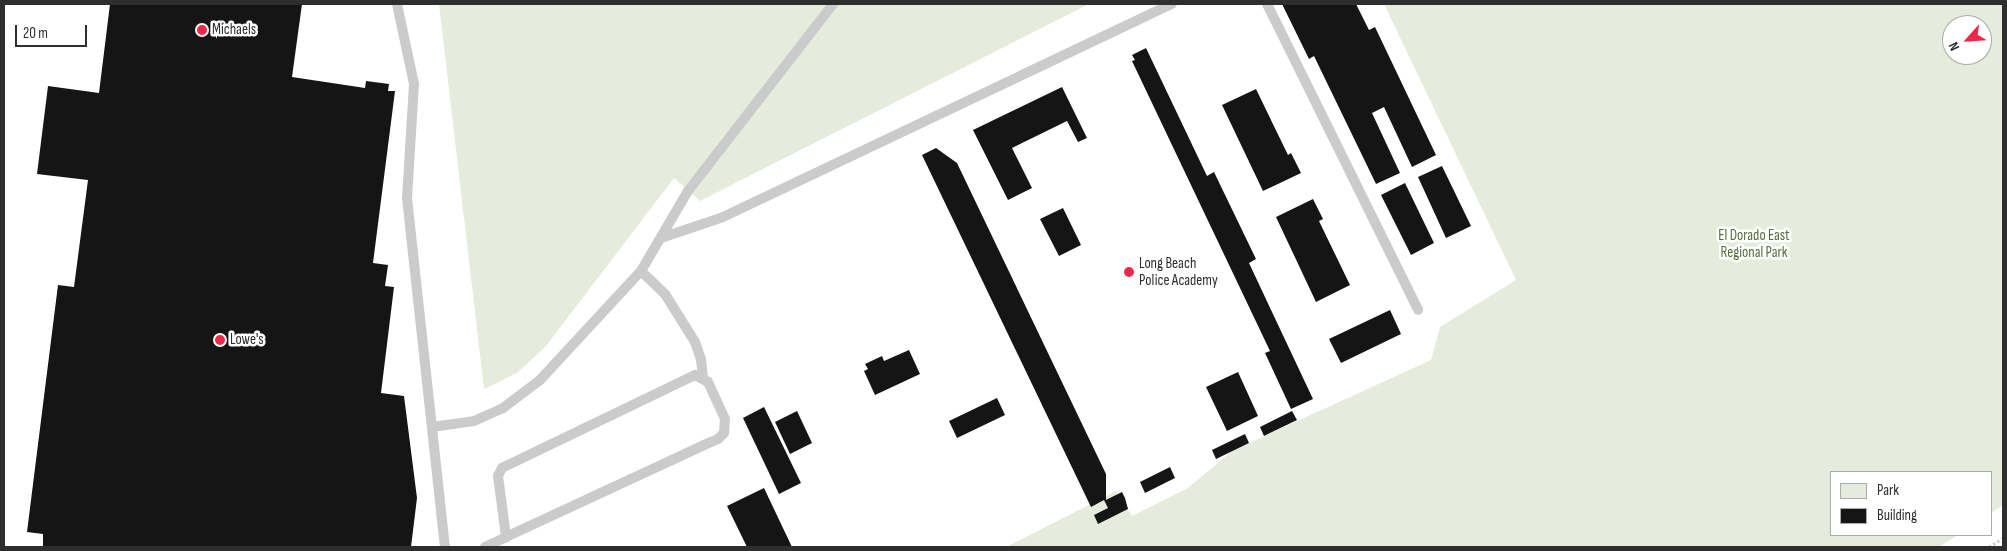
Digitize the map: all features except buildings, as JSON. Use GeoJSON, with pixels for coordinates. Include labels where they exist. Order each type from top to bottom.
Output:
{"type":"FeatureCollection","features":[{"type":"Feature","properties":{"kind":"lane"},"geometry":{"type":"LineString","coordinates":[[397,4],[414,84],[408,198],[445,547]]}},
{"type":"Feature","properties":{"kind":"lane"},"geometry":{"type":"LineString","coordinates":[[432,427],[474,421],[503,408],[532,386],[641,271],[688,190],[833,4]]}},
{"type":"Feature","properties":{"kind":"lane"},"geometry":{"type":"LineString","coordinates":[[661,238],[722,217],[1172,4]]}},
{"type":"Feature","properties":{"kind":"lane"},"geometry":{"type":"LineString","coordinates":[[1267,4],[1418,310]]}},
{"type":"Feature","properties":{"kind":"lane"},"geometry":{"type":"LineString","coordinates":[[485,547],[718,438],[724,433],[725,419],[703,377],[702,359],[690,334],[666,294],[641,271]]}},
{"type":"Feature","properties":{"kind":"lane"},"geometry":{"type":"LineString","coordinates":[[506,537],[498,476],[502,468],[695,375],[703,377]]}},
{"type":"Feature","properties":{"kind":"path"},"geometry":{"type":"LineString","coordinates":[[1989,547],[2003,538]]}},
{"type":"Feature","properties":{"kind":"green space"},"geometry":{"type":"Polygon","coordinates":[[[439,4],[1089,4],[700,201],[674,178],[546,346],[517,373],[484,389],[439,4]]]}},
{"type":"Feature","properties":{"kind":"green space","name":"El Dorado East Regional Park"},"geometry":{"type":"Polygon","coordinates":[[[1384,4],[2003,4],[2003,505],[1992,512],[1992,471],[1830,471],[1830,536],[1956,536],[1939,547],[1006,547],[1116,491],[1132,516],[1188,488],[1232,451],[1431,360],[1440,327],[1516,280],[1384,4]]]}},
{"type":"Feature","properties":{"kind":"place","name":"Michaels"},"geometry":{"type":"Point","coordinates":[202,30]}},
{"type":"Feature","properties":{"kind":"place","name":"Long Beach Police Academy"},"geometry":{"type":"Point","coordinates":[1129,272]}},
{"type":"Feature","properties":{"kind":"place","name":"Lowe's"},"geometry":{"type":"Point","coordinates":[220,340]}}]}
